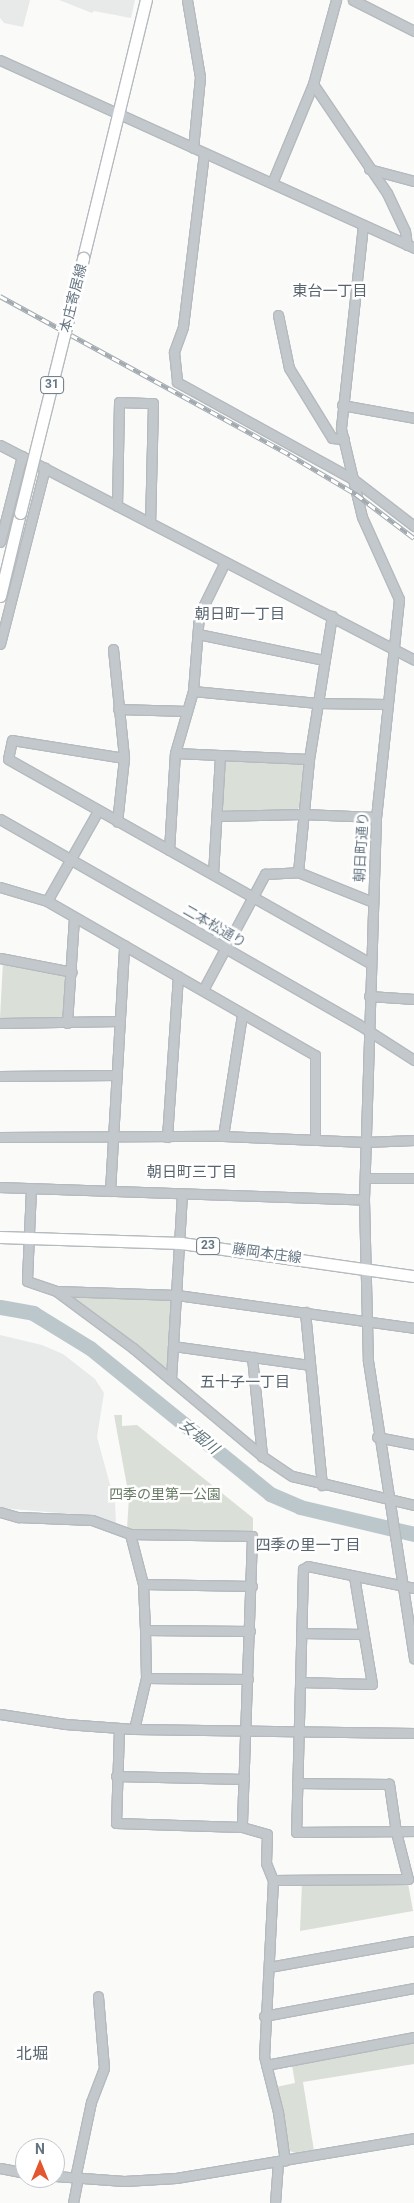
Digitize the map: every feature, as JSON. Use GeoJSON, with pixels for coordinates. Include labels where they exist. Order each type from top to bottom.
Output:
{"type":"FeatureCollection","features":[{"type":"Feature","properties":{"kind":"main road","name":"本庄寄居線"},"geometry":{"type":"LineString","coordinates":[[0,596],[146,0]]}},
{"type":"Feature","properties":{"kind":"main road","name":"藤岡本庄線"},"geometry":{"type":"LineString","coordinates":[[0,1237],[28,1236],[181,1243],[414,1276]]}},
{"type":"Feature","properties":{"kind":"street"},"geometry":{"type":"LineString","coordinates":[[187,0],[200,77],[193,148]]}},
{"type":"Feature","properties":{"kind":"street"},"geometry":{"type":"LineString","coordinates":[[272,183],[313,84],[336,0]]}},
{"type":"Feature","properties":{"kind":"street"},"geometry":{"type":"LineString","coordinates":[[352,0],[414,31]]}},
{"type":"Feature","properties":{"kind":"street"},"geometry":{"type":"LineString","coordinates":[[0,60],[411,246]]}},
{"type":"Feature","properties":{"kind":"street"},"geometry":{"type":"LineString","coordinates":[[313,84],[387,193],[411,246]]}},
{"type":"Feature","properties":{"kind":"street"},"geometry":{"type":"LineString","coordinates":[[204,153],[183,327],[174,352],[176,382],[353,479],[414,526]]}},
{"type":"Feature","properties":{"kind":"street"},"geometry":{"type":"LineString","coordinates":[[370,169],[414,181]]}},
{"type":"Feature","properties":{"kind":"street","name":"朝日町通り"},"geometry":{"type":"LineString","coordinates":[[363,225],[342,405],[344,439],[362,517],[399,599],[386,704],[376,817],[370,963],[364,1200],[368,1361],[377,1437],[414,1658]]}},
{"type":"Feature","properties":{"kind":"street"},"geometry":{"type":"LineString","coordinates":[[278,315],[289,368],[332,438],[344,439]]}},
{"type":"Feature","properties":{"kind":"street"},"geometry":{"type":"LineString","coordinates":[[118,506],[119,402],[153,403],[150,523]]}},
{"type":"Feature","properties":{"kind":"street"},"geometry":{"type":"LineString","coordinates":[[342,405],[414,418]]}},
{"type":"Feature","properties":{"kind":"street"},"geometry":{"type":"LineString","coordinates":[[0,445],[394,647],[414,660]]}},
{"type":"Feature","properties":{"kind":"street"},"geometry":{"type":"LineString","coordinates":[[0,542],[22,456]]}},
{"type":"Feature","properties":{"kind":"street"},"geometry":{"type":"LineString","coordinates":[[0,644],[45,468]]}},
{"type":"Feature","properties":{"kind":"street"},"geometry":{"type":"LineString","coordinates":[[170,850],[175,753],[193,691],[199,615],[225,562]]}},
{"type":"Feature","properties":{"kind":"street"},"geometry":{"type":"LineString","coordinates":[[298,872],[302,814],[309,759],[332,616]]}},
{"type":"Feature","properties":{"kind":"street"},"geometry":{"type":"LineString","coordinates":[[198,634],[324,660]]}},
{"type":"Feature","properties":{"kind":"street"},"geometry":{"type":"LineString","coordinates":[[113,649],[124,758],[117,822]]}},
{"type":"Feature","properties":{"kind":"street"},"geometry":{"type":"LineString","coordinates":[[193,691],[317,703],[386,704]]}},
{"type":"Feature","properties":{"kind":"street"},"geometry":{"type":"LineString","coordinates":[[118,709],[187,711]]}},
{"type":"Feature","properties":{"kind":"street"},"geometry":{"type":"LineString","coordinates":[[124,758],[12,740],[8,759],[370,963]]}},
{"type":"Feature","properties":{"kind":"street"},"geometry":{"type":"LineString","coordinates":[[175,753],[309,759]]}},
{"type":"Feature","properties":{"kind":"street"},"geometry":{"type":"LineString","coordinates":[[213,874],[220,755]]}},
{"type":"Feature","properties":{"kind":"street"},"geometry":{"type":"LineString","coordinates":[[47,901],[98,811]]}},
{"type":"Feature","properties":{"kind":"street"},"geometry":{"type":"LineString","coordinates":[[217,816],[302,814],[376,817]]}},
{"type":"Feature","properties":{"kind":"street","name":"二本松通り"},"geometry":{"type":"LineString","coordinates":[[0,819],[226,947],[368,1030],[414,1060]]}},
{"type":"Feature","properties":{"kind":"street"},"geometry":{"type":"LineString","coordinates":[[202,990],[266,874],[298,872],[373,902]]}},
{"type":"Feature","properties":{"kind":"street"},"geometry":{"type":"LineString","coordinates":[[0,887],[47,901],[315,1055],[315,1140]]}},
{"type":"Feature","properties":{"kind":"street"},"geometry":{"type":"LineString","coordinates":[[67,1023],[72,972],[74,917]]}},
{"type":"Feature","properties":{"kind":"street"},"geometry":{"type":"LineString","coordinates":[[110,1191],[124,945]]}},
{"type":"Feature","properties":{"kind":"street"},"geometry":{"type":"LineString","coordinates":[[0,958],[72,972]]}},
{"type":"Feature","properties":{"kind":"street"},"geometry":{"type":"LineString","coordinates":[[167,1137],[178,976]]}},
{"type":"Feature","properties":{"kind":"street"},"geometry":{"type":"LineString","coordinates":[[369,996],[414,999]]}},
{"type":"Feature","properties":{"kind":"street"},"geometry":{"type":"LineString","coordinates":[[223,1136],[242,1014]]}},
{"type":"Feature","properties":{"kind":"street"},"geometry":{"type":"LineString","coordinates":[[0,1023],[119,1021]]}},
{"type":"Feature","properties":{"kind":"street"},"geometry":{"type":"LineString","coordinates":[[0,1076],[116,1075]]}},
{"type":"Feature","properties":{"kind":"street"},"geometry":{"type":"LineString","coordinates":[[0,1137],[223,1136],[365,1142],[414,1140]]}},
{"type":"Feature","properties":{"kind":"street"},"geometry":{"type":"LineString","coordinates":[[365,1178],[414,1178]]}},
{"type":"Feature","properties":{"kind":"street"},"geometry":{"type":"LineString","coordinates":[[0,1187],[364,1200]]}},
{"type":"Feature","properties":{"kind":"street"},"geometry":{"type":"LineString","coordinates":[[31,1188],[27,1282],[56,1291],[177,1295],[368,1320],[414,1328]]}},
{"type":"Feature","properties":{"kind":"street"},"geometry":{"type":"LineString","coordinates":[[171,1378],[181,1243],[182,1194]]}},
{"type":"Feature","properties":{"kind":"street"},"geometry":{"type":"LineString","coordinates":[[56,1291],[171,1378],[262,1456],[292,1476],[388,1502],[414,1505]]}},
{"type":"Feature","properties":{"kind":"street"},"geometry":{"type":"LineString","coordinates":[[305,1312],[322,1485]]}},
{"type":"Feature","properties":{"kind":"street"},"geometry":{"type":"LineString","coordinates":[[173,1346],[310,1365]]}},
{"type":"Feature","properties":{"kind":"street"},"geometry":{"type":"LineString","coordinates":[[252,1357],[262,1456]]}},
{"type":"Feature","properties":{"kind":"street"},"geometry":{"type":"LineString","coordinates":[[377,1437],[414,1444]]}},
{"type":"Feature","properties":{"kind":"street"},"geometry":{"type":"LineString","coordinates":[[0,1512],[18,1516],[92,1520],[128,1534],[252,1536],[252,1586],[242,1827]]}},
{"type":"Feature","properties":{"kind":"street"},"geometry":{"type":"LineString","coordinates":[[128,1534],[143,1584],[146,1630],[146,1678],[134,1728]]}},
{"type":"Feature","properties":{"kind":"street"},"geometry":{"type":"LineString","coordinates":[[414,1588],[308,1566],[303,1569],[296,1832],[414,1831]]}},
{"type":"Feature","properties":{"kind":"street"},"geometry":{"type":"LineString","coordinates":[[300,1682],[372,1684],[354,1576]]}},
{"type":"Feature","properties":{"kind":"street"},"geometry":{"type":"LineString","coordinates":[[143,1584],[252,1586]]}},
{"type":"Feature","properties":{"kind":"street"},"geometry":{"type":"LineString","coordinates":[[146,1630],[250,1631]]}},
{"type":"Feature","properties":{"kind":"street"},"geometry":{"type":"LineString","coordinates":[[301,1633],[363,1634]]}},
{"type":"Feature","properties":{"kind":"street"},"geometry":{"type":"LineString","coordinates":[[146,1678],[248,1679]]}},
{"type":"Feature","properties":{"kind":"street"},"geometry":{"type":"LineString","coordinates":[[0,1714],[119,1728],[414,1733]]}},
{"type":"Feature","properties":{"kind":"street"},"geometry":{"type":"LineString","coordinates":[[119,1728],[116,1823],[142,1826],[242,1827],[267,1834],[266,1863],[273,1880],[269,1967],[264,2016],[266,2065],[278,2112],[282,2161],[275,2203]]}},
{"type":"Feature","properties":{"kind":"street"},"geometry":{"type":"LineString","coordinates":[[116,1776],[244,1779]]}},
{"type":"Feature","properties":{"kind":"street"},"geometry":{"type":"LineString","coordinates":[[273,1880],[408,1880],[396,1832],[389,1784],[297,1783]]}},
{"type":"Feature","properties":{"kind":"street"},"geometry":{"type":"LineString","coordinates":[[269,1967],[414,1941]]}},
{"type":"Feature","properties":{"kind":"street"},"geometry":{"type":"LineString","coordinates":[[264,2016],[414,1988]]}},
{"type":"Feature","properties":{"kind":"street"},"geometry":{"type":"LineString","coordinates":[[73,2203],[90,2102],[104,2068],[98,1996]]}},
{"type":"Feature","properties":{"kind":"street"},"geometry":{"type":"LineString","coordinates":[[266,2065],[414,2037]]}},
{"type":"Feature","properties":{"kind":"street"},"geometry":{"type":"LineString","coordinates":[[65,2177],[176,2178],[414,2138]]}},
{"type":"Feature","properties":{"kind":"street"},"geometry":{"type":"LineString","coordinates":[[0,2168],[15,2171]]}},
{"type":"Feature","properties":{"kind":"shaded area"},"geometry":{"type":"Polygon","coordinates":[[[0,0],[30,0],[23,27],[4,23],[0,18],[0,0]]]}},
{"type":"Feature","properties":{"kind":"shaded area"},"geometry":{"type":"Polygon","coordinates":[[[59,0],[135,0],[131,18],[94,11],[92,13],[59,0]]]}},
{"type":"Feature","properties":{"kind":"shaded area"},"geometry":{"type":"Polygon","coordinates":[[[0,1335],[42,1345],[63,1354],[95,1379],[104,1393],[97,1437],[115,1503],[116,1524],[96,1516],[0,1508],[0,1335]]]}},
{"type":"Feature","properties":{"kind":"green space"},"geometry":{"type":"Polygon","coordinates":[[[226,759],[301,764],[304,767],[300,806],[297,810],[224,813],[221,811],[226,759]]]}},
{"type":"Feature","properties":{"kind":"green space"},"geometry":{"type":"Polygon","coordinates":[[[3,962],[67,976],[64,1017],[0,1018],[3,962]]]}},
{"type":"Feature","properties":{"kind":"green space"},"geometry":{"type":"Polygon","coordinates":[[[76,1294],[168,1297],[171,1300],[169,1364],[165,1369],[75,1299],[76,1294]]]}},
{"type":"Feature","properties":{"kind":"green space","name":"四季の里第一公園"},"geometry":{"type":"Polygon","coordinates":[[[114,1415],[122,1415],[122,1426],[137,1425],[253,1518],[253,1532],[127,1529],[129,1497],[114,1415]]]}},
{"type":"Feature","properties":{"kind":"green space"},"geometry":{"type":"Polygon","coordinates":[[[302,1883],[408,1883],[413,1911],[300,1931],[302,1883]]]}},
{"type":"Feature","properties":{"kind":"green space"},"geometry":{"type":"Polygon","coordinates":[[[414,2043],[414,2064],[303,2082],[314,2151],[297,2154],[290,2151],[276,2087],[295,2083],[292,2065],[414,2043]]]}},
{"type":"Feature","properties":{"kind":"waterway","name":"女堀川"},"geometry":{"type":"LineString","coordinates":[[0,1307],[33,1313],[90,1348],[270,1494],[300,1507],[414,1534]]}},
{"type":"Feature","properties":{"kind":"railway"},"geometry":{"type":"LineString","coordinates":[[0,296],[290,455],[356,494],[414,538]]}},
{"type":"Feature","properties":{"kind":"district","name":"東台一丁目"},"geometry":{"type":"Point","coordinates":[330,292]}},
{"type":"Feature","properties":{"kind":"district","name":"朝日町一丁目"},"geometry":{"type":"Point","coordinates":[240,615]}},
{"type":"Feature","properties":{"kind":"district","name":"朝日町三丁目"},"geometry":{"type":"Point","coordinates":[192,1173]}},
{"type":"Feature","properties":{"kind":"district","name":"五十子一丁目"},"geometry":{"type":"Point","coordinates":[245,1383]}},
{"type":"Feature","properties":{"kind":"district","name":"四季の里一丁目"},"geometry":{"type":"Point","coordinates":[308,1546]}},
{"type":"Feature","properties":{"kind":"district","name":"北堀"},"geometry":{"type":"Point","coordinates":[32,2054]}}]}
